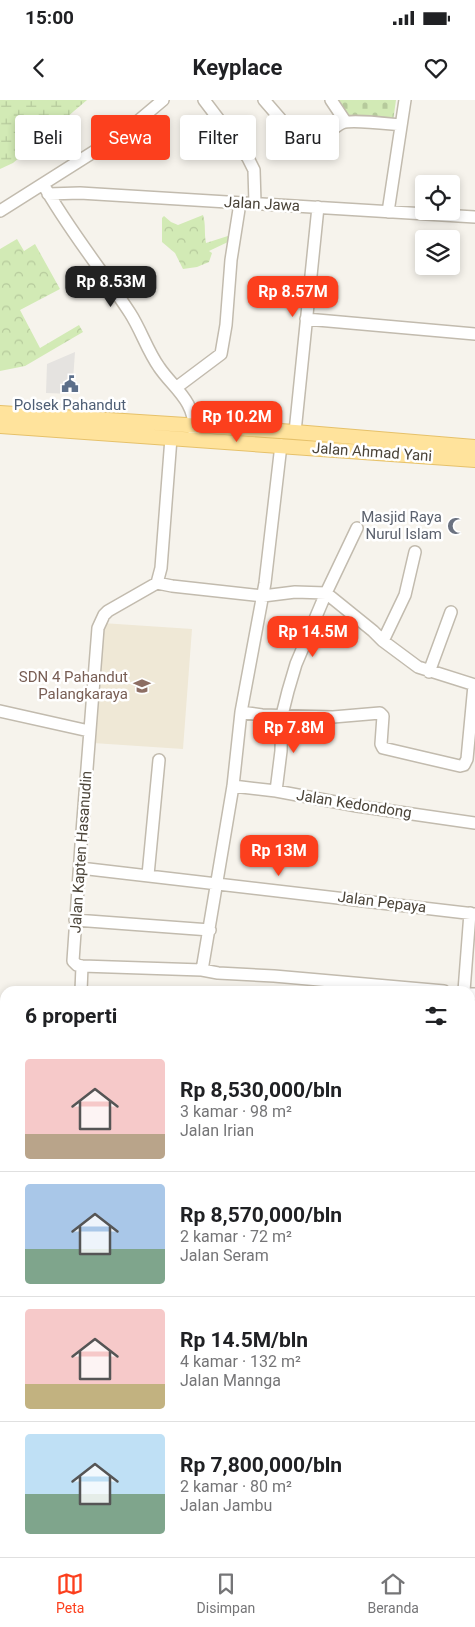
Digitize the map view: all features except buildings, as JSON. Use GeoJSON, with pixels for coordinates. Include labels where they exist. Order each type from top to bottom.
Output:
{"type":"FeatureCollection","features":[{"type":"Feature","properties":{"kind":"main road","name":"Jalan Ahmad Yani"},"geometry":{"type":"LineString","coordinates":[[0,413],[194,432],[281,445],[437,451],[475,447]]}},
{"type":"Feature","properties":{"kind":"main road","name":"Jalan Ahmad Yani"},"geometry":{"type":"LineString","coordinates":[[0,426],[171,438],[194,432],[295,432],[437,451],[475,460]]}},
{"type":"Feature","properties":{"kind":"street"},"geometry":{"type":"LineString","coordinates":[[0,211],[46,189],[125,132],[163,100]]}},
{"type":"Feature","properties":{"kind":"street"},"geometry":{"type":"LineString","coordinates":[[204,100],[248,158],[254,170],[255,204]]}},
{"type":"Feature","properties":{"kind":"street"},"geometry":{"type":"LineString","coordinates":[[264,100],[303,145],[311,145],[333,127],[345,121],[401,125]]}},
{"type":"Feature","properties":{"kind":"street"},"geometry":{"type":"LineString","coordinates":[[331,100],[345,121]]}},
{"type":"Feature","properties":{"kind":"street"},"geometry":{"type":"LineString","coordinates":[[388,212],[405,100]]}},
{"type":"Feature","properties":{"kind":"street"},"geometry":{"type":"LineString","coordinates":[[46,189],[132,315],[159,368],[177,387],[190,410],[194,432]]}},
{"type":"Feature","properties":{"kind":"street","name":"Jalan Jawa"},"geometry":{"type":"LineString","coordinates":[[46,189],[80,193],[475,217]]}},
{"type":"Feature","properties":{"kind":"street"},"geometry":{"type":"LineString","coordinates":[[177,387],[221,354],[226,325],[231,260],[240,203]]}},
{"type":"Feature","properties":{"kind":"street"},"geometry":{"type":"LineString","coordinates":[[295,432],[318,207]]}},
{"type":"Feature","properties":{"kind":"street"},"geometry":{"type":"LineString","coordinates":[[306,319],[475,334]]}},
{"type":"Feature","properties":{"kind":"street"},"geometry":{"type":"LineString","coordinates":[[171,438],[161,568],[157,582],[172,586],[263,596],[295,592],[326,593],[383,641],[418,667],[474,685],[467,759],[460,766],[383,748],[381,744],[383,716],[380,713],[333,717],[282,716],[242,712]]}},
{"type":"Feature","properties":{"kind":"street"},"geometry":{"type":"LineString","coordinates":[[202,970],[233,786],[242,712],[263,596],[281,445]]}},
{"type":"Feature","properties":{"kind":"street"},"geometry":{"type":"LineString","coordinates":[[276,791],[281,751],[282,716],[296,664],[326,593],[357,528]]}},
{"type":"Feature","properties":{"kind":"street"},"geometry":{"type":"LineString","coordinates":[[383,641],[405,595],[415,552]]}},
{"type":"Feature","properties":{"kind":"street","name":"Jalan Kapten Hasanudin"},"geometry":{"type":"LineString","coordinates":[[81,986],[82,966],[77,965],[73,961],[96,643],[101,620],[104,615],[117,605],[157,582]]}},
{"type":"Feature","properties":{"kind":"street"},"geometry":{"type":"LineString","coordinates":[[430,672],[451,612]]}},
{"type":"Feature","properties":{"kind":"street"},"geometry":{"type":"LineString","coordinates":[[0,710],[89,731]]}},
{"type":"Feature","properties":{"kind":"street"},"geometry":{"type":"LineString","coordinates":[[148,875],[159,760]]}},
{"type":"Feature","properties":{"kind":"street","name":"Jalan Kedondong"},"geometry":{"type":"LineString","coordinates":[[233,786],[276,791],[357,806],[475,823]]}},
{"type":"Feature","properties":{"kind":"street","name":"Jalan Pepaya"},"geometry":{"type":"LineString","coordinates":[[80,868],[473,913]]}},
{"type":"Feature","properties":{"kind":"street"},"geometry":{"type":"LineString","coordinates":[[465,986],[473,913]]}},
{"type":"Feature","properties":{"kind":"street"},"geometry":{"type":"LineString","coordinates":[[76,920],[210,930]]}},
{"type":"Feature","properties":{"kind":"street"},"geometry":{"type":"LineString","coordinates":[[82,966],[202,970],[218,973],[387,986]]}},
{"type":"Feature","properties":{"kind":"shaded area"},"geometry":{"type":"Polygon","coordinates":[[[75,352],[72,394],[46,393],[47,364],[75,352]]]}},
{"type":"Feature","properties":{"kind":"shaded area","name":"SDN 4 Pahandut Palangkaraya"},"geometry":{"type":"Polygon","coordinates":[[[102,623],[192,629],[183,749],[93,743],[102,623]]]}},
{"type":"Feature","properties":{"kind":"green space"},"geometry":{"type":"Polygon","coordinates":[[[0,100],[87,100],[69,115],[15,115],[15,160],[17,160],[0,169],[0,100]]]}},
{"type":"Feature","properties":{"kind":"green space"},"geometry":{"type":"Polygon","coordinates":[[[332,100],[396,100],[393,121],[346,118],[332,100]]]}},
{"type":"Feature","properties":{"kind":"green space"},"geometry":{"type":"Polygon","coordinates":[[[203,215],[206,243],[231,235],[230,241],[209,251],[212,253],[209,262],[197,267],[183,269],[175,253],[162,242],[162,218],[164,216],[178,225],[203,215]]]}},
{"type":"Feature","properties":{"kind":"green space"},"geometry":{"type":"Polygon","coordinates":[[[17,239],[24,251],[35,244],[60,289],[20,310],[40,348],[79,325],[83,332],[25,366],[0,371],[0,249],[17,239]]]}},
{"type":"Feature","properties":{"kind":"place","name":"Polsek Pahandut"},"geometry":{"type":"Point","coordinates":[70,384]}},
{"type":"Feature","properties":{"kind":"place","name":"Masjid Raya Nurul Islam"},"geometry":{"type":"Point","coordinates":[456,526]}},
{"type":"Feature","properties":{"kind":"place","name":"SDN 4 Pahandut Palangkaraya"},"geometry":{"type":"Point","coordinates":[142,686]}}]}
